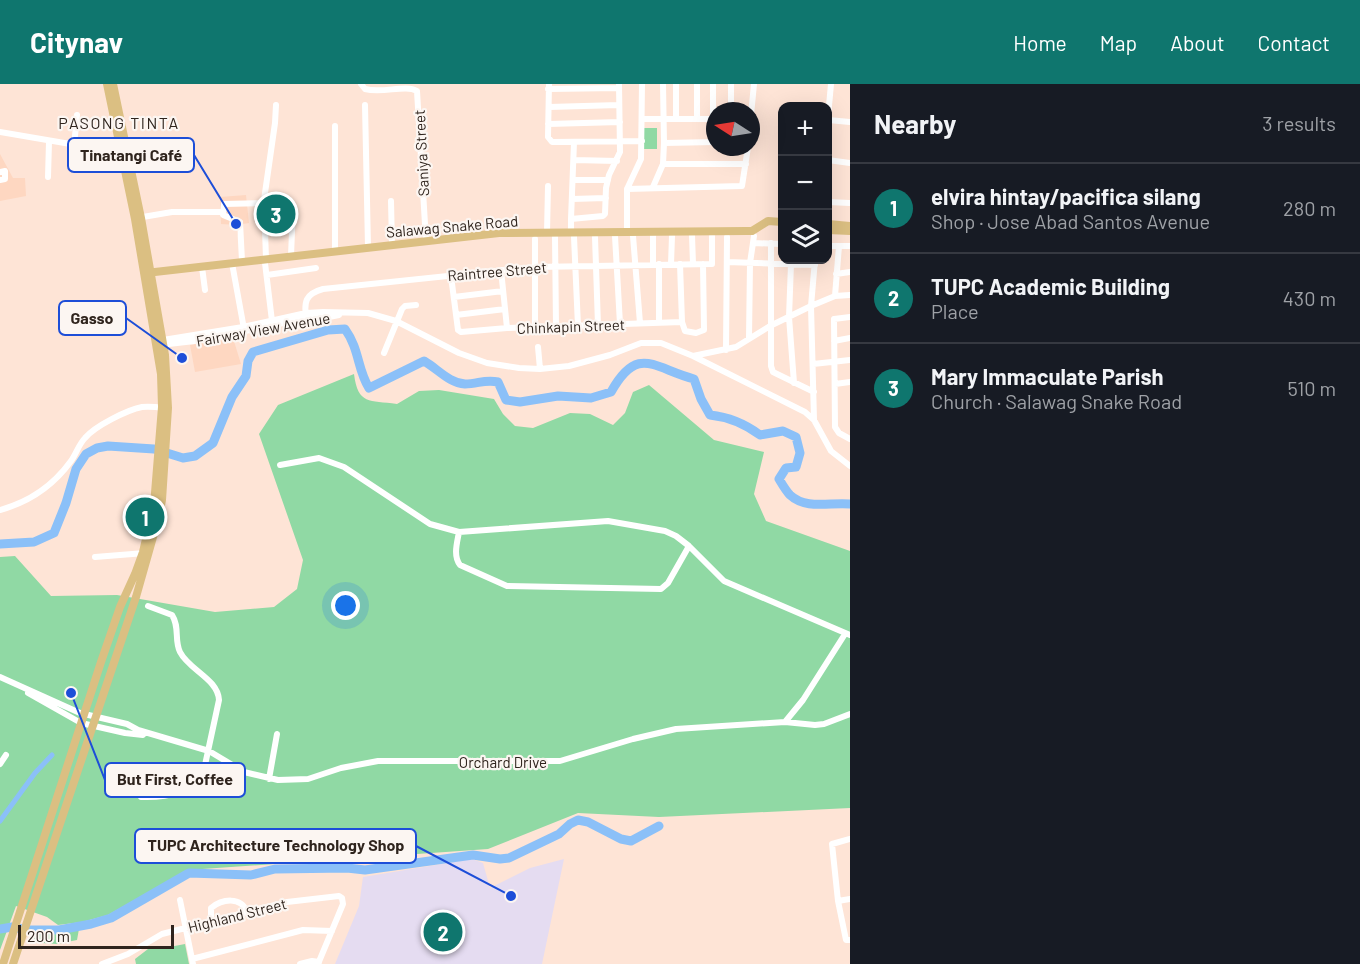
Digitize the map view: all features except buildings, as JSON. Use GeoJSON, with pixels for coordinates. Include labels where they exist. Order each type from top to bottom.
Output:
{"type":"FeatureCollection","features":[{"type":"Feature","properties":{"kind":"main road"},"geometry":{"type":"LineString","coordinates":[[13,964],[159,516],[165,408],[161,343],[138,218],[107,84]]}},
{"type":"Feature","properties":{"kind":"main road"},"geometry":{"type":"LineString","coordinates":[[113,84],[124,153]]}},
{"type":"Feature","properties":{"kind":"main road","name":"Salawag Snake Road"},"geometry":{"type":"LineString","coordinates":[[762,226],[768,221],[778,222]]}},
{"type":"Feature","properties":{"kind":"main road"},"geometry":{"type":"LineString","coordinates":[[832,224],[850,225]]}},
{"type":"Feature","properties":{"kind":"main road","name":"Salawag Snake Road"},"geometry":{"type":"LineString","coordinates":[[148,273],[499,233],[630,234],[746,231],[762,226],[778,227]]}},
{"type":"Feature","properties":{"kind":"main road"},"geometry":{"type":"LineString","coordinates":[[832,230],[850,231]]}},
{"type":"Feature","properties":{"kind":"main road"},"geometry":{"type":"LineString","coordinates":[[3,964],[120,607],[146,553]]}},
{"type":"Feature","properties":{"kind":"street","name":"Saniya Street"},"geometry":{"type":"LineString","coordinates":[[361,84],[365,89],[374,91],[406,85],[412,86],[417,91],[426,241]]}},
{"type":"Feature","properties":{"kind":"street"},"geometry":{"type":"LineString","coordinates":[[640,323],[627,189],[641,159],[642,84]]}},
{"type":"Feature","properties":{"kind":"street"},"geometry":{"type":"LineString","coordinates":[[652,188],[663,164],[663,84]]}},
{"type":"Feature","properties":{"kind":"street"},"geometry":{"type":"LineString","coordinates":[[676,84],[676,119]]}},
{"type":"Feature","properties":{"kind":"street"},"geometry":{"type":"LineString","coordinates":[[697,84],[697,119]]}},
{"type":"Feature","properties":{"kind":"street"},"geometry":{"type":"LineString","coordinates":[[713,84],[714,102]]}},
{"type":"Feature","properties":{"kind":"street"},"geometry":{"type":"LineString","coordinates":[[731,84],[731,102]]}},
{"type":"Feature","properties":{"kind":"street"},"geometry":{"type":"LineString","coordinates":[[752,102],[754,84]]}},
{"type":"Feature","properties":{"kind":"street"},"geometry":{"type":"LineString","coordinates":[[829,102],[831,84]]}},
{"type":"Feature","properties":{"kind":"street"},"geometry":{"type":"LineString","coordinates":[[571,219],[605,214],[608,180],[620,152],[620,141],[620,122],[620,105],[619,86],[548,86],[548,138],[552,142],[574,141],[620,141],[642,141]]}},
{"type":"Feature","properties":{"kind":"street"},"geometry":{"type":"LineString","coordinates":[[272,321],[265,261],[264,203],[276,105]]}},
{"type":"Feature","properties":{"kind":"street"},"geometry":{"type":"LineString","coordinates":[[365,105],[368,247]]}},
{"type":"Feature","properties":{"kind":"street"},"geometry":{"type":"LineString","coordinates":[[549,107],[620,105]]}},
{"type":"Feature","properties":{"kind":"street"},"geometry":{"type":"LineString","coordinates":[[74,146],[77,115]]}},
{"type":"Feature","properties":{"kind":"street"},"geometry":{"type":"LineString","coordinates":[[642,119],[706,119]]}},
{"type":"Feature","properties":{"kind":"street"},"geometry":{"type":"LineString","coordinates":[[832,120],[850,122]]}},
{"type":"Feature","properties":{"kind":"street"},"geometry":{"type":"LineString","coordinates":[[548,124],[620,122]]}},
{"type":"Feature","properties":{"kind":"street"},"geometry":{"type":"LineString","coordinates":[[335,126],[336,250]]}},
{"type":"Feature","properties":{"kind":"street"},"geometry":{"type":"LineString","coordinates":[[0,132],[124,153]]}},
{"type":"Feature","properties":{"kind":"street"},"geometry":{"type":"LineString","coordinates":[[574,141],[571,219],[576,266],[578,326]]}},
{"type":"Feature","properties":{"kind":"street"},"geometry":{"type":"LineString","coordinates":[[48,177],[49,142]]}},
{"type":"Feature","properties":{"kind":"street"},"geometry":{"type":"LineString","coordinates":[[664,143],[706,142]]}},
{"type":"Feature","properties":{"kind":"street"},"geometry":{"type":"LineString","coordinates":[[627,189],[742,186],[747,156]]}},
{"type":"Feature","properties":{"kind":"street"},"geometry":{"type":"LineString","coordinates":[[573,160],[617,161]]}},
{"type":"Feature","properties":{"kind":"street"},"geometry":{"type":"LineString","coordinates":[[832,160],[850,162]]}},
{"type":"Feature","properties":{"kind":"street"},"geometry":{"type":"LineString","coordinates":[[663,164],[746,164]]}},
{"type":"Feature","properties":{"kind":"street"},"geometry":{"type":"LineString","coordinates":[[0,172],[5,171],[5,179],[0,180]]}},
{"type":"Feature","properties":{"kind":"street"},"geometry":{"type":"LineString","coordinates":[[573,180],[608,180]]}},
{"type":"Feature","properties":{"kind":"street"},"geometry":{"type":"LineString","coordinates":[[547,233],[548,186]]}},
{"type":"Feature","properties":{"kind":"street"},"geometry":{"type":"LineString","coordinates":[[572,199],[606,198]]}},
{"type":"Feature","properties":{"kind":"street"},"geometry":{"type":"LineString","coordinates":[[391,201],[392,244]]}},
{"type":"Feature","properties":{"kind":"street"},"geometry":{"type":"LineString","coordinates":[[832,202],[850,203]]}},
{"type":"Feature","properties":{"kind":"street"},"geometry":{"type":"LineString","coordinates":[[242,261],[240,222],[226,218],[223,212],[224,204],[264,203]]}},
{"type":"Feature","properties":{"kind":"street"},"geometry":{"type":"LineString","coordinates":[[291,256],[293,207]]}},
{"type":"Feature","properties":{"kind":"street"},"geometry":{"type":"LineString","coordinates":[[138,218],[172,212],[223,212]]}},
{"type":"Feature","properties":{"kind":"street"},"geometry":{"type":"LineString","coordinates":[[615,236],[620,324]]}},
{"type":"Feature","properties":{"kind":"street"},"geometry":{"type":"LineString","coordinates":[[671,264],[672,236]]}},
{"type":"Feature","properties":{"kind":"street"},"geometry":{"type":"LineString","coordinates":[[692,236],[693,264]]}},
{"type":"Feature","properties":{"kind":"street","name":"Raintree Street"},"geometry":{"type":"LineString","coordinates":[[306,316],[305,302],[308,296],[322,289],[535,267],[712,264],[712,236]]}},
{"type":"Feature","properties":{"kind":"street"},"geometry":{"type":"LineString","coordinates":[[555,237],[556,326]]}},
{"type":"Feature","properties":{"kind":"street"},"geometry":{"type":"LineString","coordinates":[[595,237],[598,325]]}},
{"type":"Feature","properties":{"kind":"street"},"geometry":{"type":"LineString","coordinates":[[653,237],[659,323]]}},
{"type":"Feature","properties":{"kind":"street"},"geometry":{"type":"LineString","coordinates":[[726,350],[727,237]]}},
{"type":"Feature","properties":{"kind":"street"},"geometry":{"type":"LineString","coordinates":[[535,239],[535,327]]}},
{"type":"Feature","properties":{"kind":"street"},"geometry":{"type":"LineString","coordinates":[[749,338],[750,263],[753,240],[778,244]]}},
{"type":"Feature","properties":{"kind":"street"},"geometry":{"type":"LineString","coordinates":[[771,243],[771,366],[773,372],[814,392]]}},
{"type":"Feature","properties":{"kind":"street"},"geometry":{"type":"LineString","coordinates":[[832,246],[850,246]]}},
{"type":"Feature","properties":{"kind":"street"},"geometry":{"type":"LineString","coordinates":[[835,296],[838,246]]}},
{"type":"Feature","properties":{"kind":"street"},"geometry":{"type":"LineString","coordinates":[[727,262],[778,263]]}},
{"type":"Feature","properties":{"kind":"street"},"geometry":{"type":"LineString","coordinates":[[232,263],[244,330]]}},
{"type":"Feature","properties":{"kind":"street"},"geometry":{"type":"LineString","coordinates":[[680,264],[682,322],[685,331],[696,333],[704,330],[703,264]]}},
{"type":"Feature","properties":{"kind":"street"},"geometry":{"type":"LineString","coordinates":[[791,264],[789,317],[794,383]]}},
{"type":"Feature","properties":{"kind":"street"},"geometry":{"type":"LineString","coordinates":[[815,264],[811,306],[814,420],[831,451],[850,466]]}},
{"type":"Feature","properties":{"kind":"street"},"geometry":{"type":"LineString","coordinates":[[202,267],[205,290]]}},
{"type":"Feature","properties":{"kind":"street"},"geometry":{"type":"LineString","coordinates":[[267,275],[316,268]]}},
{"type":"Feature","properties":{"kind":"street"},"geometry":{"type":"LineString","coordinates":[[501,270],[507,328]]}},
{"type":"Feature","properties":{"kind":"street"},"geometry":{"type":"LineString","coordinates":[[836,274],[850,272]]}},
{"type":"Feature","properties":{"kind":"street"},"geometry":{"type":"LineString","coordinates":[[451,276],[456,315],[505,309]]}},
{"type":"Feature","properties":{"kind":"street"},"geometry":{"type":"LineString","coordinates":[[454,297],[503,291]]}},
{"type":"Feature","properties":{"kind":"street"},"geometry":{"type":"LineString","coordinates":[[693,356],[736,347],[770,326],[811,306],[835,296],[850,294]]}},
{"type":"Feature","properties":{"kind":"street"},"geometry":{"type":"LineString","coordinates":[[384,353],[396,321],[405,306],[416,305]]}},
{"type":"Feature","properties":{"kind":"street","name":"Fairway View Avenue"},"geometry":{"type":"LineString","coordinates":[[244,330],[272,321],[306,316],[324,318],[348,313],[368,313],[396,321],[459,353],[487,363],[540,369],[569,366],[610,356],[641,343],[661,343],[693,356],[805,412],[814,420]]}},
{"type":"Feature","properties":{"kind":"street","name":"Chinkapin Street"},"geometry":{"type":"LineString","coordinates":[[456,315],[461,333],[507,328],[682,322]]}},
{"type":"Feature","properties":{"kind":"street","name":"Fairway View Avenue"},"geometry":{"type":"LineString","coordinates":[[161,343],[244,330],[306,316]]}},
{"type":"Feature","properties":{"kind":"street"},"geometry":{"type":"LineString","coordinates":[[850,317],[834,318],[835,427],[839,433],[850,439]]}},
{"type":"Feature","properties":{"kind":"street"},"geometry":{"type":"LineString","coordinates":[[834,341],[850,338]]}},
{"type":"Feature","properties":{"kind":"street"},"geometry":{"type":"LineString","coordinates":[[538,347],[540,369]]}},
{"type":"Feature","properties":{"kind":"street"},"geometry":{"type":"LineString","coordinates":[[813,364],[850,360]]}},
{"type":"Feature","properties":{"kind":"street"},"geometry":{"type":"LineString","coordinates":[[835,384],[850,382]]}},
{"type":"Feature","properties":{"kind":"street"},"geometry":{"type":"LineString","coordinates":[[0,510],[29,500],[42,490],[64,470],[85,438],[96,428],[142,407],[165,408]]}},
{"type":"Feature","properties":{"kind":"street"},"geometry":{"type":"LineString","coordinates":[[280,465],[319,458],[344,466],[430,524],[459,532],[608,521],[665,531],[676,536],[724,581],[847,634],[785,723]]}},
{"type":"Feature","properties":{"kind":"street"},"geometry":{"type":"LineString","coordinates":[[459,532],[457,562],[507,586],[661,588],[668,583],[689,546]]}},
{"type":"Feature","properties":{"kind":"street"},"geometry":{"type":"LineString","coordinates":[[95,557],[146,553]]}},
{"type":"Feature","properties":{"kind":"street"},"geometry":{"type":"LineString","coordinates":[[141,797],[159,798],[196,783],[202,775],[209,751],[219,694],[179,652],[176,624],[172,615],[148,606]]}},
{"type":"Feature","properties":{"kind":"street","name":"Orchard Drive"},"geometry":{"type":"LineString","coordinates":[[0,678],[84,714],[127,724],[162,738],[209,751],[244,772],[269,779],[286,780],[308,778],[340,768],[378,761],[560,761],[676,729],[785,723],[824,724],[850,714]]}},
{"type":"Feature","properties":{"kind":"street","name":"Orchard Drive"},"geometry":{"type":"LineString","coordinates":[[0,678],[81,723],[125,734],[162,738]]}},
{"type":"Feature","properties":{"kind":"street"},"geometry":{"type":"LineString","coordinates":[[269,779],[277,734]]}},
{"type":"Feature","properties":{"kind":"street"},"geometry":{"type":"LineString","coordinates":[[0,764],[6,755]]}},
{"type":"Feature","properties":{"kind":"street"},"geometry":{"type":"LineString","coordinates":[[850,839],[832,844],[838,901],[846,940],[850,940]]}},
{"type":"Feature","properties":{"kind":"street","name":"Highland Street"},"geometry":{"type":"LineString","coordinates":[[102,964],[128,954],[162,934],[287,902],[333,895],[342,898],[343,904],[332,931]]}},
{"type":"Feature","properties":{"kind":"street"},"geometry":{"type":"LineString","coordinates":[[838,901],[850,899]]}},
{"type":"Feature","properties":{"kind":"street"},"geometry":{"type":"LineString","coordinates":[[180,900],[192,961],[303,930],[332,931],[318,963],[312,961],[300,964]]}},
{"type":"Feature","properties":{"kind":"street"},"geometry":{"type":"LineString","coordinates":[[211,921],[211,908],[224,902],[241,903],[247,912]]}},
{"type":"Feature","properties":{"kind":"street"},"geometry":{"type":"LineString","coordinates":[[128,954],[129,964]]}},
{"type":"Feature","properties":{"kind":"shaded area"},"geometry":{"type":"Polygon","coordinates":[[[0,154],[13,178],[25,178],[26,196],[0,201],[0,154]]]}},
{"type":"Feature","properties":{"kind":"shaded area"},"geometry":{"type":"Polygon","coordinates":[[[246,195],[249,223],[243,224],[241,253],[236,225],[221,224],[220,197],[246,195]]]}},
{"type":"Feature","properties":{"kind":"shaded area"},"geometry":{"type":"Polygon","coordinates":[[[233,338],[241,364],[195,372],[190,345],[233,338]]]}},
{"type":"Feature","properties":{"kind":"shaded area"},"geometry":{"type":"Polygon","coordinates":[[[472,859],[483,863],[490,888],[530,868],[564,859],[542,964],[335,964],[359,906],[363,877],[472,859]]]}},
{"type":"Feature","properties":{"kind":"green space"},"geometry":{"type":"Polygon","coordinates":[[[644,128],[657,128],[657,149],[644,149],[644,128]]]}},
{"type":"Feature","properties":{"kind":"green space"},"geometry":{"type":"Polygon","coordinates":[[[354,374],[358,391],[366,399],[372,401],[397,404],[419,391],[439,390],[494,399],[503,414],[515,426],[533,428],[570,413],[590,414],[613,425],[625,413],[633,392],[649,385],[714,440],[764,452],[754,494],[766,521],[850,551],[850,808],[659,817],[578,813],[488,849],[188,870],[108,915],[82,922],[58,925],[47,917],[16,906],[0,950],[0,557],[15,556],[51,596],[117,595],[215,612],[274,607],[297,589],[303,560],[259,434],[278,405],[354,374]]]}},
{"type":"Feature","properties":{"kind":"green space"},"geometry":{"type":"Polygon","coordinates":[[[79,929],[77,940],[57,944],[28,942],[32,932],[79,929]]]}},
{"type":"Feature","properties":{"kind":"green space"},"geometry":{"type":"Polygon","coordinates":[[[185,944],[189,964],[136,964],[135,959],[148,949],[185,944]]]}},
{"type":"Feature","properties":{"kind":"waterway"},"geometry":{"type":"LineString","coordinates":[[0,544],[34,542],[54,533],[76,469],[86,454],[97,448],[108,446],[154,449],[183,458],[195,456],[213,443],[232,397],[246,376],[248,361],[253,352],[328,330],[345,329],[369,388],[424,361],[459,383],[498,382],[506,400],[520,402],[558,396],[591,398],[611,392],[621,377],[638,364],[647,363],[657,366],[694,379],[710,415],[736,421],[760,435],[783,431],[796,437],[800,453],[796,467],[786,468],[779,479],[796,500],[811,504],[850,504]]}},
{"type":"Feature","properties":{"kind":"waterway"},"geometry":{"type":"LineString","coordinates":[[0,821],[35,773],[52,755]]}},
{"type":"Feature","properties":{"kind":"waterway"},"geometry":{"type":"LineString","coordinates":[[0,929],[12,927],[27,930],[59,930],[91,924],[111,918],[189,873],[251,875],[275,869],[365,870],[473,855],[500,859],[509,858],[559,834],[578,820],[588,822],[621,839],[631,841],[659,826]]}},
{"type":"Feature","properties":{"kind":"place","name":"Mary Immaculate Parish"},"geometry":{"type":"Point","coordinates":[276,214]}},
{"type":"Feature","properties":{"kind":"place","name":"Tinatangi Café"},"geometry":{"type":"Point","coordinates":[236,224]}},
{"type":"Feature","properties":{"kind":"place","name":"Gasso"},"geometry":{"type":"Point","coordinates":[182,358]}},
{"type":"Feature","properties":{"kind":"place","name":"elvira hintay/pacifica silang"},"geometry":{"type":"Point","coordinates":[145,517]}},
{"type":"Feature","properties":{"kind":"place","name":"But First, Coffee"},"geometry":{"type":"Point","coordinates":[71,693]}},
{"type":"Feature","properties":{"kind":"place","name":"TUPC Architecture Technology Shop"},"geometry":{"type":"Point","coordinates":[511,896]}},
{"type":"Feature","properties":{"kind":"place","name":"TUPC Academic Building"},"geometry":{"type":"Point","coordinates":[443,932]}},
{"type":"Feature","properties":{"kind":"district","name":"PASONG TINTA"},"geometry":{"type":"Point","coordinates":[119,122]}}]}
